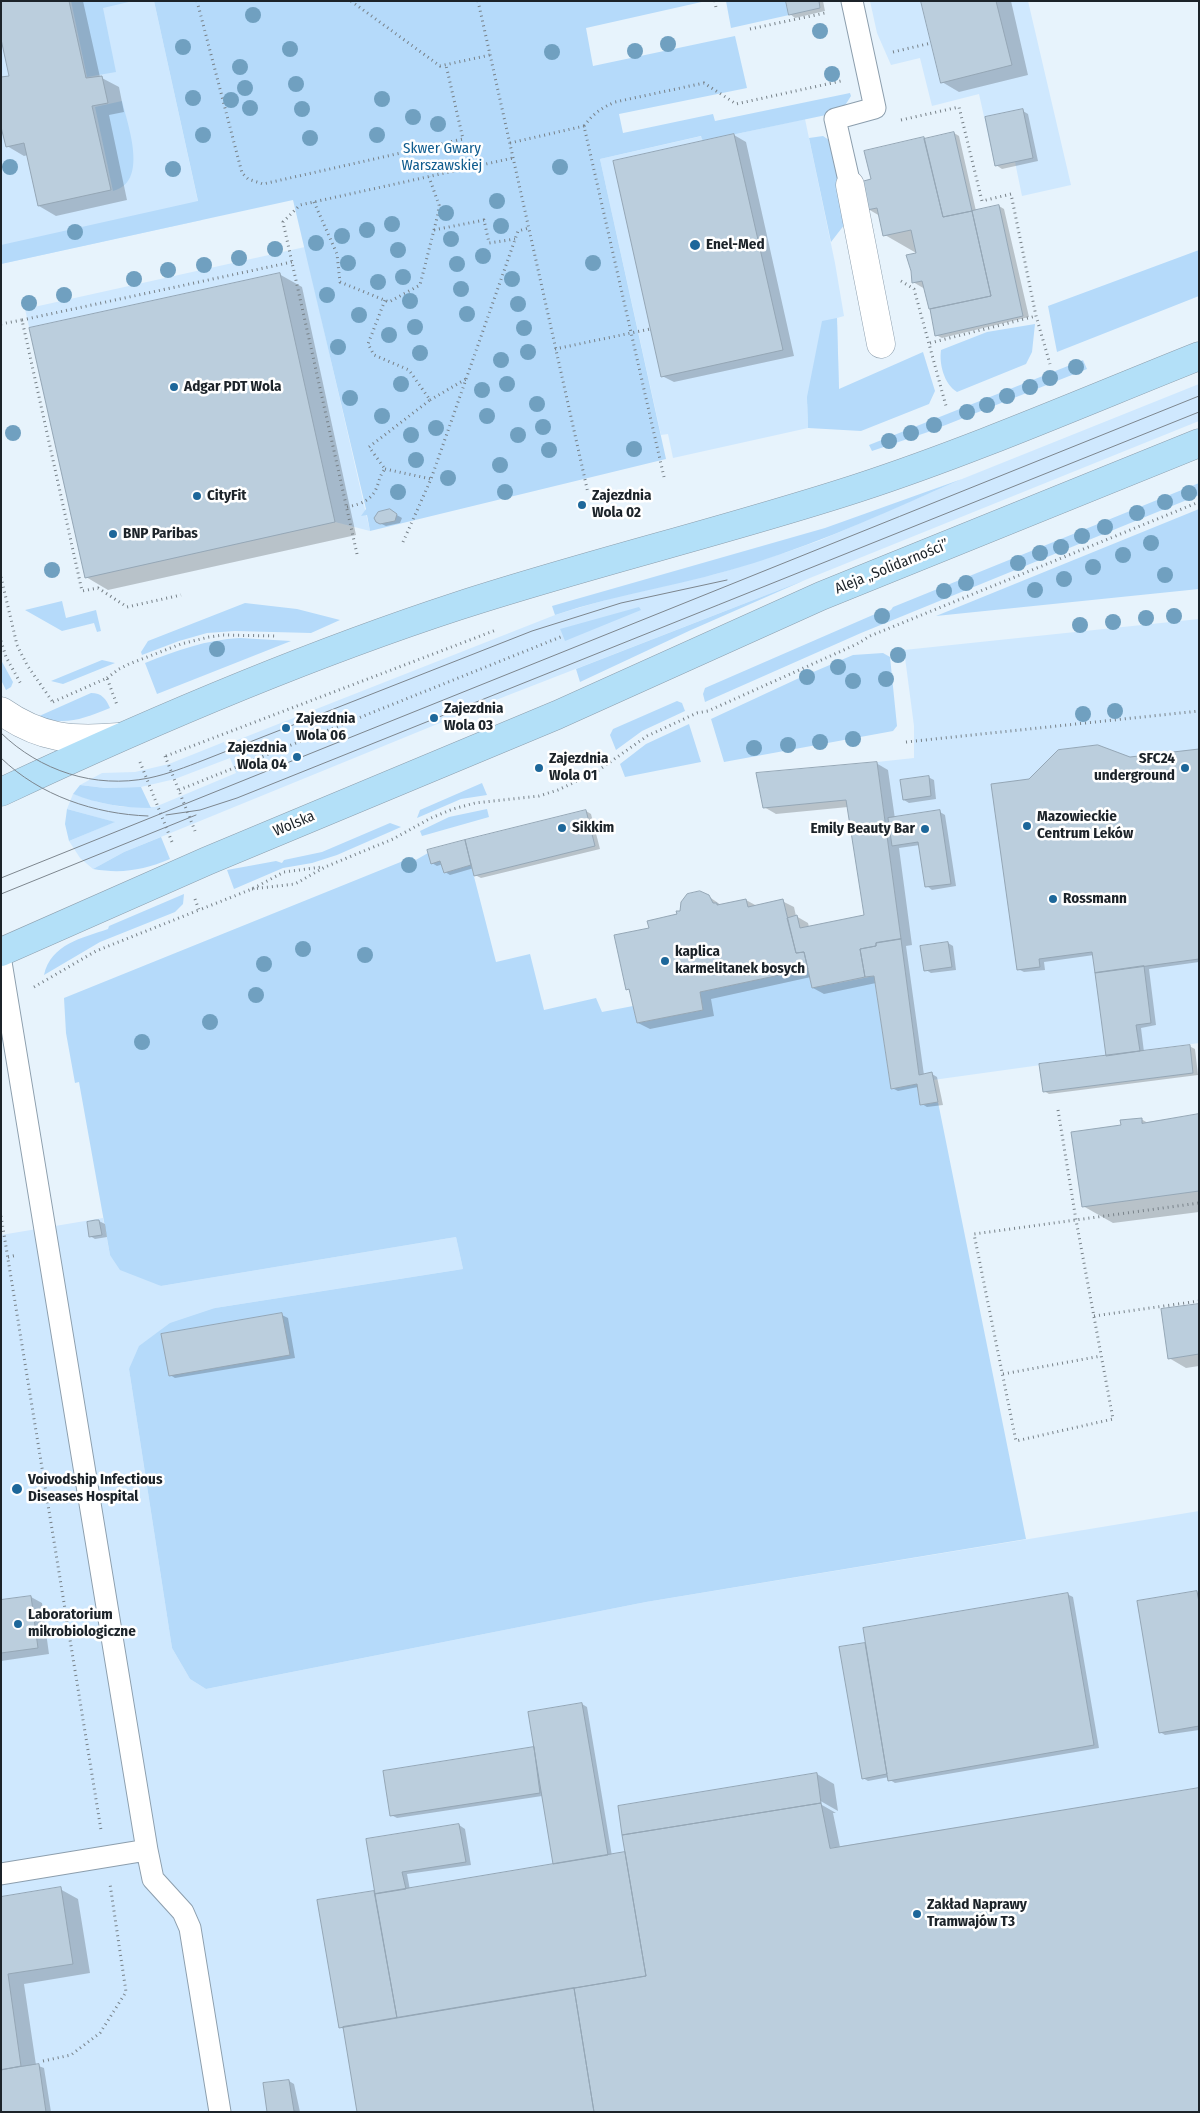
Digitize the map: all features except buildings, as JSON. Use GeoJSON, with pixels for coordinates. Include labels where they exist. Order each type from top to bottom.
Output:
{"type":"FeatureCollection","features":[{"type":"Feature","properties":{"kind":"main road"},"geometry":{"type":"LineString","coordinates":[[1,792],[119,737],[368,637],[458,606],[579,569],[860,487],[975,446],[1199,356]]}},
{"type":"Feature","properties":{"kind":"main road","name":"Aleja „Solidarności”"},"geometry":{"type":"LineString","coordinates":[[589,700],[821,596],[1199,443]]}},
{"type":"Feature","properties":{"kind":"main road","name":"Wolska"},"geometry":{"type":"LineString","coordinates":[[1,952],[207,861],[589,700]]}},
{"type":"Feature","properties":{"kind":"street"},"geometry":{"type":"LineString","coordinates":[[850,185],[881,344]]}},
{"type":"Feature","properties":{"kind":"street"},"geometry":{"type":"LineString","coordinates":[[1,711],[19,722],[53,736],[73,739],[119,737]]}},
{"type":"Feature","properties":{"kind":"lane"},"geometry":{"type":"LineString","coordinates":[[850,185],[835,119],[875,108],[852,4]]}},
{"type":"Feature","properties":{"kind":"lane"},"geometry":{"type":"LineString","coordinates":[[1,962],[147,1850],[153,1879],[183,1912],[190,1928],[220,2112]]}},
{"type":"Feature","properties":{"kind":"lane"},"geometry":{"type":"LineString","coordinates":[[1,1874],[147,1850]]}},
{"type":"Feature","properties":{"kind":"path"},"geometry":{"type":"LineString","coordinates":[[197,1],[242,173],[248,180],[263,184],[463,139],[446,65]]}},
{"type":"Feature","properties":{"kind":"path"},"geometry":{"type":"LineString","coordinates":[[351,1],[440,66],[490,55]]}},
{"type":"Feature","properties":{"kind":"path"},"geometry":{"type":"LineString","coordinates":[[478,1],[588,493]]}},
{"type":"Feature","properties":{"kind":"path"},"geometry":{"type":"LineString","coordinates":[[715,1],[716,8]]}},
{"type":"Feature","properties":{"kind":"path"},"geometry":{"type":"LineString","coordinates":[[750,29],[852,4]]}},
{"type":"Feature","properties":{"kind":"path"},"geometry":{"type":"LineString","coordinates":[[510,143],[584,126],[592,115],[603,107],[615,102],[704,83],[736,104],[868,75]]}},
{"type":"Feature","properties":{"kind":"path"},"geometry":{"type":"LineString","coordinates":[[897,121],[959,106],[982,201],[1011,194],[1036,316],[1050,364]]}},
{"type":"Feature","properties":{"kind":"path"},"geometry":{"type":"LineString","coordinates":[[584,126],[664,477]]}},
{"type":"Feature","properties":{"kind":"path"},"geometry":{"type":"LineString","coordinates":[[357,554],[283,222],[300,205],[513,158]]}},
{"type":"Feature","properties":{"kind":"path"},"geometry":{"type":"LineString","coordinates":[[314,202],[338,254],[340,282],[389,302],[420,285],[439,205],[429,177]]}},
{"type":"Feature","properties":{"kind":"path"},"geometry":{"type":"LineString","coordinates":[[434,230],[484,220],[490,243],[515,239]]}},
{"type":"Feature","properties":{"kind":"path"},"geometry":{"type":"LineString","coordinates":[[403,542],[431,479],[518,231],[529,228]]}},
{"type":"Feature","properties":{"kind":"path"},"geometry":{"type":"LineString","coordinates":[[1,324],[292,262]]}},
{"type":"Feature","properties":{"kind":"path"},"geometry":{"type":"LineString","coordinates":[[899,280],[914,289],[946,406]]}},
{"type":"Feature","properties":{"kind":"path"},"geometry":{"type":"LineString","coordinates":[[385,300],[368,344],[374,355],[409,370],[430,400]]}},
{"type":"Feature","properties":{"kind":"path"},"geometry":{"type":"LineString","coordinates":[[930,343],[1036,316]]}},
{"type":"Feature","properties":{"kind":"path"},"geometry":{"type":"LineString","coordinates":[[22,320],[82,591],[98,588],[126,607],[180,595]]}},
{"type":"Feature","properties":{"kind":"path"},"geometry":{"type":"LineString","coordinates":[[555,349],[650,329]]}},
{"type":"Feature","properties":{"kind":"path"},"geometry":{"type":"LineString","coordinates":[[431,479],[385,469],[368,447],[430,400],[466,378]]}},
{"type":"Feature","properties":{"kind":"path"},"geometry":{"type":"LineString","coordinates":[[347,508],[364,504],[378,486],[380,475],[385,469]]}},
{"type":"Feature","properties":{"kind":"path"},"geometry":{"type":"LineString","coordinates":[[252,889],[295,884],[326,866],[393,839],[431,818],[453,809],[475,803],[538,796],[578,782],[596,772],[648,736],[697,713],[708,711],[857,644],[870,636],[1199,502]]}},
{"type":"Feature","properties":{"kind":"path"},"geometry":{"type":"LineString","coordinates":[[1,576],[17,645],[27,666],[52,702]]}},
{"type":"Feature","properties":{"kind":"path"},"geometry":{"type":"LineString","coordinates":[[166,756],[504,627]]}},
{"type":"Feature","properties":{"kind":"path"},"geometry":{"type":"LineString","coordinates":[[44,706],[107,678],[129,664],[195,640],[223,635],[281,636]]}},
{"type":"Feature","properties":{"kind":"path"},"geometry":{"type":"LineString","coordinates":[[179,790],[563,636]]}},
{"type":"Feature","properties":{"kind":"path"},"geometry":{"type":"LineString","coordinates":[[1,641],[6,657],[24,690]]}},
{"type":"Feature","properties":{"kind":"path"},"geometry":{"type":"LineString","coordinates":[[107,678],[119,709]]}},
{"type":"Feature","properties":{"kind":"path"},"geometry":{"type":"LineString","coordinates":[[906,742],[1199,711]]}},
{"type":"Feature","properties":{"kind":"path"},"geometry":{"type":"LineString","coordinates":[[162,747],[193,825]]}},
{"type":"Feature","properties":{"kind":"path"},"geometry":{"type":"LineString","coordinates":[[144,771],[169,834]]}},
{"type":"Feature","properties":{"kind":"path"},"geometry":{"type":"LineString","coordinates":[[39,984],[96,951],[252,889],[291,870],[326,866]]}},
{"type":"Feature","properties":{"kind":"path"},"geometry":{"type":"LineString","coordinates":[[193,895],[199,910]]}},
{"type":"Feature","properties":{"kind":"path"},"geometry":{"type":"LineString","coordinates":[[1058,1110],[1076,1220],[1113,1419],[1016,1441],[974,1234],[1076,1220],[1199,1203]]}},
{"type":"Feature","properties":{"kind":"path"},"geometry":{"type":"LineString","coordinates":[[1,1216],[103,1842],[96,1844],[98,1858],[101,1876],[108,1874],[126,1992],[100,2033],[71,2055],[43,2061]]}},
{"type":"Feature","properties":{"kind":"path"},"geometry":{"type":"LineString","coordinates":[[8,1257],[17,1255]]}},
{"type":"Feature","properties":{"kind":"path"},"geometry":{"type":"LineString","coordinates":[[1094,1316],[1199,1301]]}},
{"type":"Feature","properties":{"kind":"path"},"geometry":{"type":"LineString","coordinates":[[1003,1374],[1101,1356]]}},
{"type":"Feature","properties":{"kind":"shaded area"},"geometry":{"type":"Polygon","coordinates":[[[1,1],[154,1],[202,220],[1,264],[1,1]]]}},
{"type":"Feature","properties":{"kind":"shaded area"},"geometry":{"type":"Polygon","coordinates":[[[870,1],[1028,1],[1071,185],[1022,196],[1015,162],[995,166],[979,94],[932,106],[920,58],[891,65],[877,33],[870,1]]]}},
{"type":"Feature","properties":{"kind":"shaded area"},"geometry":{"type":"Polygon","coordinates":[[[805,119],[844,316],[837,318],[839,390],[807,404],[808,428],[673,458],[668,434],[661,435],[600,159],[702,136],[704,141],[805,119]]]}},
{"type":"Feature","properties":{"kind":"shaded area","name":"Adgar PDT Wola"},"geometry":{"type":"Polygon","coordinates":[[[305,247],[370,531],[335,522],[85,578],[25,309],[305,247]]]}},
{"type":"Feature","properties":{"kind":"shaded area"},"geometry":{"type":"Polygon","coordinates":[[[1199,384],[1199,421],[805,580],[506,696],[124,852],[93,869],[80,858],[69,841],[114,822],[67,809],[73,794],[123,807],[155,807],[236,773],[230,758],[175,779],[141,787],[105,788],[80,785],[102,773],[135,772],[169,764],[224,742],[225,745],[555,615],[612,598],[716,574],[821,540],[962,479],[1199,384]]]}},
{"type":"Feature","properties":{"kind":"shaded area"},"geometry":{"type":"Polygon","coordinates":[[[1199,619],[1199,1043],[933,1080],[919,1075],[877,762],[914,758],[914,726],[904,650],[1199,619]]]}},
{"type":"Feature","properties":{"kind":"shaded area"},"geometry":{"type":"Polygon","coordinates":[[[103,1218],[110,1255],[161,1286],[456,1237],[463,1269],[215,1308],[129,1369],[172,1648],[190,1679],[206,1689],[646,1602],[1199,1511],[1199,2112],[1,2112],[1,1235],[103,1218]]]}},
{"type":"Feature","properties":{"kind":"green space"},"geometry":{"type":"Polygon","coordinates":[[[71,1],[133,1],[103,8],[116,72],[87,77],[71,1]]]}},
{"type":"Feature","properties":{"kind":"green space","name":"Skwer Gwary Warszawskiej"},"geometry":{"type":"Polygon","coordinates":[[[154,1],[706,1],[586,28],[593,66],[735,36],[747,88],[619,114],[623,133],[713,114],[715,121],[850,93],[851,96],[844,107],[826,115],[703,141],[701,136],[600,159],[666,459],[370,531],[367,515],[361,516],[366,509],[293,200],[1,264],[1,245],[198,201],[154,1]]]}},
{"type":"Feature","properties":{"kind":"green space"},"geometry":{"type":"Polygon","coordinates":[[[726,1],[786,1],[789,15],[731,28],[726,1]]]}},
{"type":"Feature","properties":{"kind":"green space"},"geometry":{"type":"Polygon","coordinates":[[[122,101],[131,138],[133,165],[130,177],[124,186],[113,191],[95,107],[122,101]]]}},
{"type":"Feature","properties":{"kind":"green space"},"geometry":{"type":"Polygon","coordinates":[[[823,136],[829,140],[848,220],[831,242],[809,138],[823,136]]]}},
{"type":"Feature","properties":{"kind":"green space"},"geometry":{"type":"Polygon","coordinates":[[[1199,250],[1199,296],[1057,352],[1048,306],[1199,250]]]}},
{"type":"Feature","properties":{"kind":"green space"},"geometry":{"type":"Polygon","coordinates":[[[837,318],[839,389],[923,352],[935,391],[929,404],[861,431],[808,428],[807,397],[822,321],[837,318]]]}},
{"type":"Feature","properties":{"kind":"green space"},"geometry":{"type":"Polygon","coordinates":[[[1035,324],[1032,352],[1026,364],[957,392],[949,384],[943,373],[941,350],[987,332],[1035,324]]]}},
{"type":"Feature","properties":{"kind":"green space"},"geometry":{"type":"Polygon","coordinates":[[[1083,360],[1087,369],[928,432],[872,451],[869,445],[1083,360]]]}},
{"type":"Feature","properties":{"kind":"green space"},"geometry":{"type":"Polygon","coordinates":[[[962,479],[833,535],[754,563],[555,615],[552,606],[825,528],[962,479]]]}},
{"type":"Feature","properties":{"kind":"green space"},"geometry":{"type":"Polygon","coordinates":[[[1199,483],[1199,495],[861,633],[705,702],[703,694],[705,688],[882,611],[885,613],[893,607],[1199,483]]]}},
{"type":"Feature","properties":{"kind":"green space"},"geometry":{"type":"Polygon","coordinates":[[[1199,509],[1199,589],[936,616],[1199,509]]]}},
{"type":"Feature","properties":{"kind":"green space"},"geometry":{"type":"Polygon","coordinates":[[[805,580],[691,630],[580,682],[576,669],[805,580]]]}},
{"type":"Feature","properties":{"kind":"green space"},"geometry":{"type":"Polygon","coordinates":[[[62,601],[66,618],[96,610],[101,631],[97,632],[94,623],[62,631],[25,610],[62,601]]]}},
{"type":"Feature","properties":{"kind":"green space"},"geometry":{"type":"Polygon","coordinates":[[[245,603],[297,609],[340,620],[311,633],[235,631],[207,633],[142,655],[141,652],[148,641],[245,603]]]}},
{"type":"Feature","properties":{"kind":"green space"},"geometry":{"type":"Polygon","coordinates":[[[639,607],[641,610],[565,641],[560,629],[639,607]]]}},
{"type":"Feature","properties":{"kind":"green space"},"geometry":{"type":"Polygon","coordinates":[[[240,638],[291,641],[157,694],[145,663],[192,646],[240,638]]]}},
{"type":"Feature","properties":{"kind":"green space"},"geometry":{"type":"Polygon","coordinates":[[[883,653],[890,657],[897,726],[893,731],[724,762],[711,719],[853,655],[883,653]]]}},
{"type":"Feature","properties":{"kind":"green space"},"geometry":{"type":"Polygon","coordinates":[[[1,660],[13,682],[11,687],[6,690],[1,680],[1,660]]]}},
{"type":"Feature","properties":{"kind":"green space"},"geometry":{"type":"Polygon","coordinates":[[[102,660],[115,663],[63,684],[51,681],[102,660]]]}},
{"type":"Feature","properties":{"kind":"green space"},"geometry":{"type":"Polygon","coordinates":[[[91,693],[103,697],[110,708],[66,721],[37,717],[91,693]]]}},
{"type":"Feature","properties":{"kind":"green space"},"geometry":{"type":"Polygon","coordinates":[[[677,701],[682,703],[685,711],[642,731],[616,750],[610,735],[613,729],[677,701]]]}},
{"type":"Feature","properties":{"kind":"green space"},"geometry":{"type":"Polygon","coordinates":[[[689,724],[701,762],[625,777],[620,764],[646,744],[689,724]]]}},
{"type":"Feature","properties":{"kind":"green space"},"geometry":{"type":"Polygon","coordinates":[[[482,783],[487,795],[461,799],[417,818],[420,810],[482,783]]]}},
{"type":"Feature","properties":{"kind":"green space"},"geometry":{"type":"Polygon","coordinates":[[[80,785],[105,788],[141,787],[151,808],[111,805],[73,794],[80,785]]]}},
{"type":"Feature","properties":{"kind":"green space"},"geometry":{"type":"Polygon","coordinates":[[[67,809],[115,822],[69,841],[65,824],[67,809]]]}},
{"type":"Feature","properties":{"kind":"green space"},"geometry":{"type":"Polygon","coordinates":[[[487,809],[489,817],[422,836],[420,831],[449,817],[487,809]]]}},
{"type":"Feature","properties":{"kind":"green space"},"geometry":{"type":"Polygon","coordinates":[[[390,823],[401,827],[337,855],[312,863],[283,868],[234,889],[227,870],[276,861],[282,863],[284,860],[322,852],[390,823]]]}},
{"type":"Feature","properties":{"kind":"green space"},"geometry":{"type":"Polygon","coordinates":[[[161,837],[170,859],[133,870],[93,869],[124,852],[161,837]]]}},
{"type":"Feature","properties":{"kind":"green space"},"geometry":{"type":"Polygon","coordinates":[[[428,853],[440,861],[444,873],[471,865],[496,962],[530,954],[544,1010],[596,998],[602,1012],[633,1006],[637,1023],[703,1010],[700,992],[808,969],[812,988],[874,976],[891,1089],[917,1084],[921,1105],[938,1102],[1026,1539],[646,1602],[206,1689],[190,1679],[172,1648],[129,1369],[139,1346],[170,1323],[215,1308],[463,1269],[456,1237],[161,1286],[120,1270],[110,1255],[79,1082],[75,1083],[66,1033],[64,998],[413,857],[414,861],[428,853]]]}},
{"type":"Feature","properties":{"kind":"green space"},"geometry":{"type":"Polygon","coordinates":[[[184,894],[183,904],[175,912],[100,942],[44,975],[48,964],[60,949],[78,939],[108,929],[109,926],[184,894]]]}},
{"type":"Feature","properties":{"kind":"tram line"},"geometry":{"type":"LineString","coordinates":[[1,878],[1199,396]]}},
{"type":"Feature","properties":{"kind":"tram line"},"geometry":{"type":"LineString","coordinates":[[166,815],[200,810],[237,798],[1199,412]]}},
{"type":"Feature","properties":{"kind":"tram line"},"geometry":{"type":"LineString","coordinates":[[1,733],[33,758],[69,774],[109,781],[149,778],[197,763],[532,631],[621,603],[727,580]]}},
{"type":"Feature","properties":{"kind":"tram line"},"geometry":{"type":"LineString","coordinates":[[1,758],[33,783],[51,793],[88,807],[148,816]]}},
{"type":"Feature","properties":{"kind":"tram line"},"geometry":{"type":"LineString","coordinates":[[1,894],[196,815]]}},
{"type":"Feature","properties":{"kind":"place","name":"Enel-Med"},"geometry":{"type":"Point","coordinates":[695,245]}},
{"type":"Feature","properties":{"kind":"place","name":"Adgar PDT Wola"},"geometry":{"type":"Point","coordinates":[174,387]}},
{"type":"Feature","properties":{"kind":"place","name":"CityFit"},"geometry":{"type":"Point","coordinates":[197,496]}},
{"type":"Feature","properties":{"kind":"place","name":"Zajezdnia Wola 02"},"geometry":{"type":"Point","coordinates":[582,505]}},
{"type":"Feature","properties":{"kind":"place","name":"BNP Paribas"},"geometry":{"type":"Point","coordinates":[113,534]}},
{"type":"Feature","properties":{"kind":"place","name":"Zajezdnia Wola 03"},"geometry":{"type":"Point","coordinates":[434,718]}},
{"type":"Feature","properties":{"kind":"place","name":"Zajezdnia Wola 06"},"geometry":{"type":"Point","coordinates":[286,728]}},
{"type":"Feature","properties":{"kind":"place","name":"Zajezdnia Wola 04"},"geometry":{"type":"Point","coordinates":[297,757]}},
{"type":"Feature","properties":{"kind":"place","name":"Zajezdnia Wola 01"},"geometry":{"type":"Point","coordinates":[539,768]}},
{"type":"Feature","properties":{"kind":"place","name":"SFC24 underground"},"geometry":{"type":"Point","coordinates":[1185,768]}},
{"type":"Feature","properties":{"kind":"place","name":"Mazowieckie Centrum Leków"},"geometry":{"type":"Point","coordinates":[1027,826]}},
{"type":"Feature","properties":{"kind":"place","name":"Sikkim"},"geometry":{"type":"Point","coordinates":[562,828]}},
{"type":"Feature","properties":{"kind":"place","name":"Emily Beauty Bar"},"geometry":{"type":"Point","coordinates":[925,829]}},
{"type":"Feature","properties":{"kind":"place","name":"Rossmann"},"geometry":{"type":"Point","coordinates":[1053,899]}},
{"type":"Feature","properties":{"kind":"place","name":"kaplica karmelitanek bosych"},"geometry":{"type":"Point","coordinates":[665,961]}},
{"type":"Feature","properties":{"kind":"place","name":"Voivodship Infectious Diseases Hospital"},"geometry":{"type":"Point","coordinates":[17,1489]}},
{"type":"Feature","properties":{"kind":"place","name":"Laboratorium mikrobiologiczne"},"geometry":{"type":"Point","coordinates":[18,1624]}},
{"type":"Feature","properties":{"kind":"place","name":"Zakład Naprawy Tramwajów T3"},"geometry":{"type":"Point","coordinates":[917,1914]}}]}
